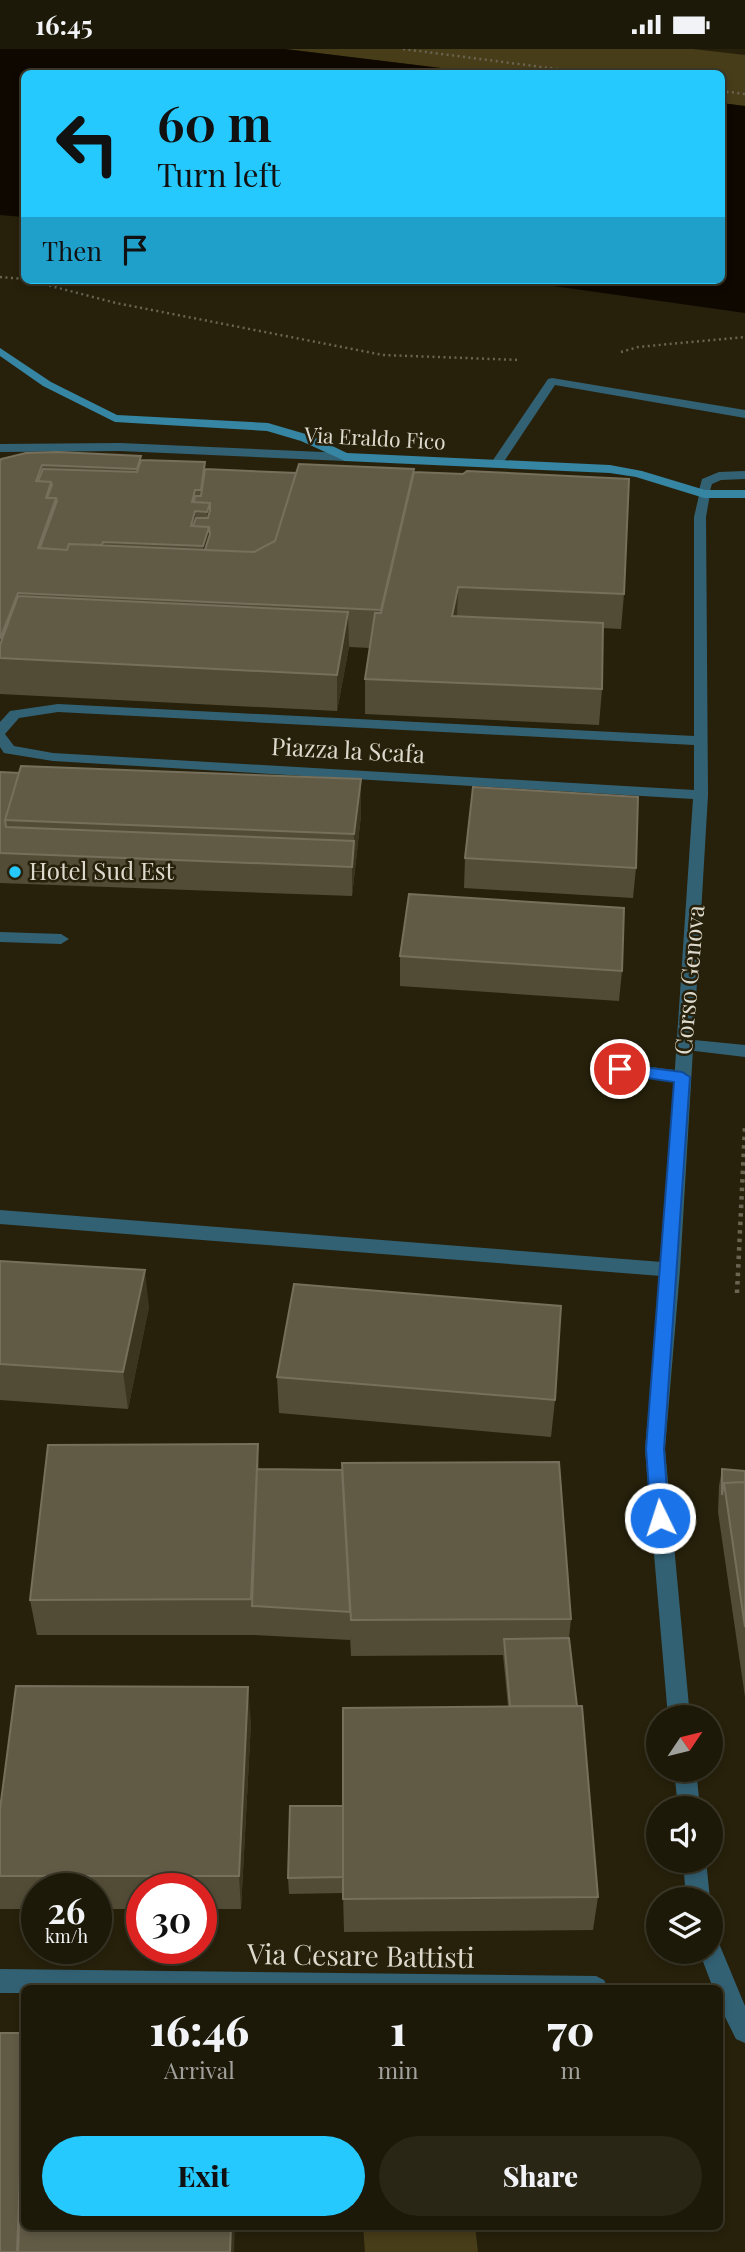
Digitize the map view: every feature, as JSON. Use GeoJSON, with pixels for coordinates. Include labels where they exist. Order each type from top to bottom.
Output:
{"type":"FeatureCollection","features":[{"type":"Feature","properties":{"kind":"street"},"geometry":{"type":"LineString","coordinates":[[0,351],[47,384],[115,418],[268,427],[305,438],[345,457]]}},
{"type":"Feature","properties":{"kind":"street"},"geometry":{"type":"LineString","coordinates":[[497,464],[552,381],[745,414]]}},
{"type":"Feature","properties":{"kind":"street","name":"Via Eraldo Fico"},"geometry":{"type":"LineString","coordinates":[[0,448],[120,447],[610,469],[638,474],[704,494],[745,494]]}},
{"type":"Feature","properties":{"kind":"street"},"geometry":{"type":"LineString","coordinates":[[704,494],[706,482],[719,476],[745,475]]}},
{"type":"Feature","properties":{"kind":"street","name":"Corso Genova"},"geometry":{"type":"LineString","coordinates":[[679,1705],[655,1449],[671,1270],[702,795],[699,741],[700,517],[704,494]]}},
{"type":"Feature","properties":{"kind":"street","name":"Piazza la Scafa"},"geometry":{"type":"LineString","coordinates":[[0,731],[15,714],[58,708],[699,741]]}},
{"type":"Feature","properties":{"kind":"street","name":"Piazza la Scafa"},"geometry":{"type":"LineString","coordinates":[[0,737],[9,750],[53,757],[702,795]]}},
{"type":"Feature","properties":{"kind":"street"},"geometry":{"type":"LineString","coordinates":[[0,937],[61,939]]}},
{"type":"Feature","properties":{"kind":"street"},"geometry":{"type":"LineString","coordinates":[[684,1045],[745,1051]]}},
{"type":"Feature","properties":{"kind":"street"},"geometry":{"type":"LineString","coordinates":[[620,1069],[682,1077]]}},
{"type":"Feature","properties":{"kind":"street"},"geometry":{"type":"LineString","coordinates":[[0,1217],[671,1270]]}},
{"type":"Feature","properties":{"kind":"street"},"geometry":{"type":"LineString","coordinates":[[717,1964],[745,2031]]}},
{"type":"Feature","properties":{"kind":"street","name":"Via Cesare Battisti"},"geometry":{"type":"LineString","coordinates":[[0,1981],[341,1985]]}},
{"type":"Feature","properties":{"kind":"path"},"geometry":{"type":"LineString","coordinates":[[402,49],[565,70]]}},
{"type":"Feature","properties":{"kind":"path"},"geometry":{"type":"LineString","coordinates":[[725,92],[745,95]]}},
{"type":"Feature","properties":{"kind":"path"},"geometry":{"type":"LineString","coordinates":[[0,277],[21,279]]}},
{"type":"Feature","properties":{"kind":"path"},"geometry":{"type":"LineString","coordinates":[[42,284],[116,303],[383,355],[531,360]]}},
{"type":"Feature","properties":{"kind":"path"},"geometry":{"type":"LineString","coordinates":[[612,355],[638,347],[745,337]]}},
{"type":"Feature","properties":{"kind":"path"},"geometry":{"type":"LineString","coordinates":[[737,1293],[745,1127]]}},
{"type":"Feature","properties":{"kind":"shaded area"},"geometry":{"type":"Polygon","coordinates":[[[0,49],[284,49],[456,70],[21,70],[21,217],[0,215],[0,49]]]}},
{"type":"Feature","properties":{"kind":"shaded area"},"geometry":{"type":"Polygon","coordinates":[[[286,49],[693,49],[745,55],[745,106],[725,104],[725,70],[458,70],[286,49]]]}},
{"type":"Feature","properties":{"kind":"shaded area"},"geometry":{"type":"Polygon","coordinates":[[[725,104],[745,106],[745,313],[539,284],[725,284],[725,104]]]}},
{"type":"Feature","properties":{"kind":"shaded area"},"geometry":{"type":"Polygon","coordinates":[[[363,2230],[475,2230],[478,2252],[365,2252],[363,2230]]]}},
{"type":"Feature","properties":{"kind":"building"},"geometry":{"type":"Polygon","coordinates":[[[26,453],[141,456],[137,469],[42,465],[36,481],[51,482],[46,498],[56,498],[38,548],[67,550],[69,544],[254,552],[275,541],[299,464],[414,469],[381,610],[18,593],[0,639],[0,462],[1,459],[26,453]]]}},
{"type":"Feature","properties":{"kind":"building"},"geometry":{"type":"Polygon","coordinates":[[[141,460],[205,462],[201,490],[195,490],[192,502],[210,503],[207,512],[195,511],[191,526],[209,527],[203,546],[103,542],[102,545],[69,544],[67,550],[40,548],[57,501],[56,498],[47,498],[51,482],[38,481],[43,469],[137,472],[141,460]]]}},
{"type":"Feature","properties":{"kind":"building"},"geometry":{"type":"Polygon","coordinates":[[[205,469],[296,473],[275,541],[254,552],[205,550],[210,534],[209,527],[193,526],[196,518],[208,518],[210,510],[210,503],[194,502],[195,496],[201,496],[205,469]]]}},
{"type":"Feature","properties":{"kind":"building"},"geometry":{"type":"Polygon","coordinates":[[[467,471],[629,479],[624,594],[458,587],[452,616],[603,623],[602,689],[365,679],[375,613],[381,613],[414,472],[463,474],[467,471]]]}},
{"type":"Feature","properties":{"kind":"building"},"geometry":{"type":"Polygon","coordinates":[[[18,596],[348,612],[337,675],[0,658],[0,645],[18,596]]]}},
{"type":"Feature","properties":{"kind":"building"},"geometry":{"type":"Polygon","coordinates":[[[21,766],[361,779],[354,834],[5,820],[21,766]]]}},
{"type":"Feature","properties":{"kind":"building"},"geometry":{"type":"Polygon","coordinates":[[[0,772],[19,773],[5,820],[6,827],[354,841],[352,867],[0,853],[0,772]]]}},
{"type":"Feature","properties":{"kind":"building"},"geometry":{"type":"Polygon","coordinates":[[[473,787],[638,797],[636,868],[465,858],[473,787]]]}},
{"type":"Feature","properties":{"kind":"building"},"geometry":{"type":"Polygon","coordinates":[[[409,894],[624,908],[622,971],[400,956],[409,894]]]}},
{"type":"Feature","properties":{"kind":"building"},"geometry":{"type":"Polygon","coordinates":[[[0,1261],[145,1270],[123,1372],[0,1364],[0,1261]]]}},
{"type":"Feature","properties":{"kind":"building"},"geometry":{"type":"Polygon","coordinates":[[[294,1284],[561,1306],[555,1400],[277,1377],[294,1284]]]}},
{"type":"Feature","properties":{"kind":"building"},"geometry":{"type":"Polygon","coordinates":[[[258,1444],[251,1599],[30,1600],[48,1445],[258,1444]]]}},
{"type":"Feature","properties":{"kind":"building"},"geometry":{"type":"Polygon","coordinates":[[[559,1462],[571,1619],[351,1620],[342,1463],[559,1462]]]}},
{"type":"Feature","properties":{"kind":"building"},"geometry":{"type":"Polygon","coordinates":[[[257,1469],[342,1470],[350,1612],[252,1606],[257,1469]]]}},
{"type":"Feature","properties":{"kind":"building"},"geometry":{"type":"Polygon","coordinates":[[[722,1469],[745,1471],[745,1482],[724,1483],[722,1495],[722,1469]]]}},
{"type":"Feature","properties":{"kind":"building"},"geometry":{"type":"Polygon","coordinates":[[[745,1482],[745,1627],[724,1483],[745,1482]]]}},
{"type":"Feature","properties":{"kind":"building"},"geometry":{"type":"Polygon","coordinates":[[[569,1638],[577,1706],[510,1706],[504,1639],[569,1638]]]}},
{"type":"Feature","properties":{"kind":"building"},"geometry":{"type":"Polygon","coordinates":[[[16,1686],[248,1687],[239,1876],[217,1876],[217,1873],[126,1873],[126,1876],[112,1876],[112,1873],[21,1873],[21,1876],[0,1876],[0,1809],[16,1686]]]}},
{"type":"Feature","properties":{"kind":"building"},"geometry":{"type":"Polygon","coordinates":[[[582,1706],[598,1897],[343,1899],[343,1708],[582,1706]]]}},
{"type":"Feature","properties":{"kind":"building"},"geometry":{"type":"Polygon","coordinates":[[[290,1806],[343,1806],[343,1877],[288,1878],[290,1806]]]}},
{"type":"Feature","properties":{"kind":"building"},"geometry":{"type":"Polygon","coordinates":[[[0,2033],[21,2033],[21,2149],[17,2252],[0,2252],[0,2033]]]}},
{"type":"Feature","properties":{"kind":"building"},"geometry":{"type":"Polygon","coordinates":[[[21,2175],[21,2230],[231,2230],[230,2252],[18,2252],[21,2175]]]}},
{"type":"Feature","properties":{"kind":"place","name":"Hotel Sud Est"},"geometry":{"type":"Point","coordinates":[15,872]}},
{"type":"Feature","properties":{"kind":"route"},"geometry":{"type":"LineString","coordinates":[[620,1069],[682,1077],[671,1270],[655,1449],[660,1518]]}}]}
